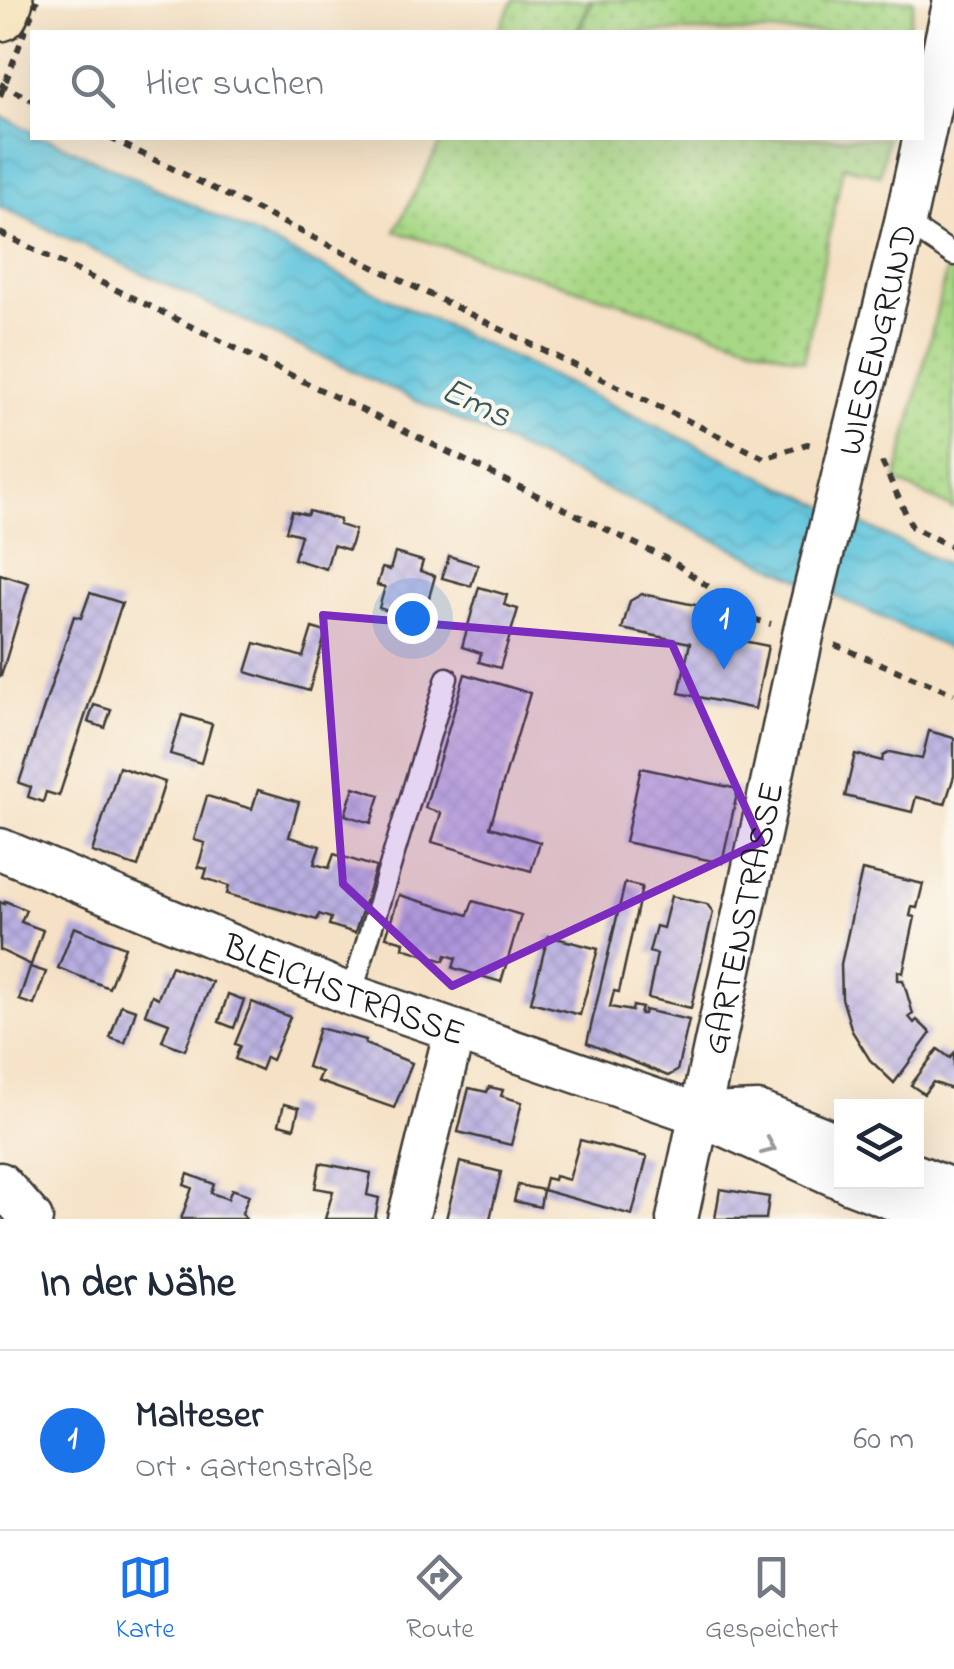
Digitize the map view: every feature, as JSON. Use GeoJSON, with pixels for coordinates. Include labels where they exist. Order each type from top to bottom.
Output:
{"type":"FeatureCollection","features":[{"type":"Feature","properties":{"kind":"street"},"geometry":{"type":"LineString","coordinates":[[0,13],[5,0]]}},
{"type":"Feature","properties":{"kind":"street","name":"WIESENGRUND"},"geometry":{"type":"LineString","coordinates":[[924,136],[954,0]]}},
{"type":"Feature","properties":{"kind":"street","name":"WIESENGRUND"},"geometry":{"type":"LineString","coordinates":[[806,624],[866,458],[905,222],[923,140]]}},
{"type":"Feature","properties":{"kind":"street","name":"GARTENSTRASSE"},"geometry":{"type":"LineString","coordinates":[[677,1219],[806,624]]}},
{"type":"Feature","properties":{"kind":"street","name":"BLEICHSTRASSE"},"geometry":{"type":"LineString","coordinates":[[0,849],[350,995],[698,1114],[834,1175]]}},
{"type":"Feature","properties":{"kind":"street"},"geometry":{"type":"LineString","coordinates":[[408,1219],[454,1033]]}},
{"type":"Feature","properties":{"kind":"street","name":"BLEICHSTRASSE"},"geometry":{"type":"LineString","coordinates":[[698,1114],[758,1112],[834,1142]]}},
{"type":"Feature","properties":{"kind":"street"},"geometry":{"type":"LineString","coordinates":[[0,1183],[32,1219]]}},
{"type":"Feature","properties":{"kind":"street","name":"BLEICHSTRASSE"},"geometry":{"type":"LineString","coordinates":[[895,1197],[954,1190]]}},
{"type":"Feature","properties":{"kind":"street","name":"BLEICHSTRASSE"},"geometry":{"type":"LineString","coordinates":[[895,1197],[944,1219]]}},
{"type":"Feature","properties":{"kind":"lane"},"geometry":{"type":"LineString","coordinates":[[905,222],[954,254]]}},
{"type":"Feature","properties":{"kind":"lane"},"geometry":{"type":"LineString","coordinates":[[350,995],[447,678]]}},
{"type":"Feature","properties":{"kind":"path"},"geometry":{"type":"LineString","coordinates":[[0,96],[37,0]]}},
{"type":"Feature","properties":{"kind":"path"},"geometry":{"type":"LineString","coordinates":[[0,84],[30,99]]}},
{"type":"Feature","properties":{"kind":"path"},"geometry":{"type":"LineString","coordinates":[[114,140],[764,458],[807,444]]}},
{"type":"Feature","properties":{"kind":"path"},"geometry":{"type":"LineString","coordinates":[[0,233],[673,562],[756,620],[806,624],[954,694]]}},
{"type":"Feature","properties":{"kind":"path"},"geometry":{"type":"LineString","coordinates":[[866,458],[912,528],[954,548]]}},
{"type":"Feature","properties":{"kind":"highlighted area"},"geometry":{"type":"Polygon","coordinates":[[[323,615],[672,644],[761,842],[452,986],[343,884],[323,615]]]}},
{"type":"Feature","properties":{"kind":"green space"},"geometry":{"type":"Polygon","coordinates":[[[514,0],[591,0],[577,30],[498,30],[514,0]]]}},
{"type":"Feature","properties":{"kind":"green space"},"geometry":{"type":"Polygon","coordinates":[[[593,0],[914,0],[908,30],[579,30],[593,0]]]}},
{"type":"Feature","properties":{"kind":"green space"},"geometry":{"type":"Polygon","coordinates":[[[442,140],[887,140],[880,175],[843,166],[804,361],[395,231],[442,140]]]}},
{"type":"Feature","properties":{"kind":"green space"},"geometry":{"type":"Polygon","coordinates":[[[954,238],[954,509],[896,481],[954,238]]]}},
{"type":"Feature","properties":{"kind":"water","name":"Ems"},"geometry":{"type":"Polygon","coordinates":[[[0,116],[30,130],[30,140],[51,140],[167,193],[954,568],[954,651],[0,207],[0,116]]]}},
{"type":"Feature","properties":{"kind":"building"},"geometry":{"type":"Polygon","coordinates":[[[292,511],[307,515],[309,511],[340,520],[339,525],[355,530],[349,550],[333,545],[326,569],[294,559],[301,535],[286,531],[292,511]]]}},
{"type":"Feature","properties":{"kind":"building"},"geometry":{"type":"Polygon","coordinates":[[[395,553],[423,561],[420,571],[435,576],[420,630],[394,622],[397,614],[379,608],[385,587],[377,585],[382,568],[390,570],[395,553]]]}},
{"type":"Feature","properties":{"kind":"building"},"geometry":{"type":"Polygon","coordinates":[[[449,556],[478,565],[471,586],[442,578],[449,556]]]}},
{"type":"Feature","properties":{"kind":"building"},"geometry":{"type":"Polygon","coordinates":[[[0,574],[29,583],[1,676],[0,676],[0,574]]]}},
{"type":"Feature","properties":{"kind":"building"},"geometry":{"type":"Polygon","coordinates":[[[479,587],[507,595],[504,605],[518,609],[500,668],[479,662],[481,653],[462,647],[479,587]]]}},
{"type":"Feature","properties":{"kind":"building"},"geometry":{"type":"Polygon","coordinates":[[[90,593],[122,603],[59,796],[46,792],[43,802],[28,797],[31,787],[19,783],[74,616],[81,618],[90,593]]]}},
{"type":"Feature","properties":{"kind":"building"},"geometry":{"type":"Polygon","coordinates":[[[642,594],[719,610],[714,635],[768,646],[755,709],[679,693],[690,643],[622,629],[630,601],[642,594]]]}},
{"type":"Feature","properties":{"kind":"building"},"geometry":{"type":"Polygon","coordinates":[[[312,628],[326,632],[309,691],[246,672],[255,643],[303,657],[312,628]]]}},
{"type":"Feature","properties":{"kind":"building"},"geometry":{"type":"Polygon","coordinates":[[[465,674],[530,693],[490,827],[540,842],[531,871],[432,842],[441,813],[425,808],[465,674]]]}},
{"type":"Feature","properties":{"kind":"building"},"geometry":{"type":"Polygon","coordinates":[[[94,705],[111,710],[105,728],[88,722],[94,705]]]}},
{"type":"Feature","properties":{"kind":"building"},"geometry":{"type":"Polygon","coordinates":[[[182,715],[212,724],[201,763],[170,754],[182,715]]]}},
{"type":"Feature","properties":{"kind":"building"},"geometry":{"type":"Polygon","coordinates":[[[929,731],[954,738],[954,776],[945,804],[916,797],[912,812],[845,796],[855,754],[882,761],[890,752],[922,759],[929,731]]]}},
{"type":"Feature","properties":{"kind":"building"},"geometry":{"type":"Polygon","coordinates":[[[119,767],[165,782],[138,867],[92,852],[119,767]]]}},
{"type":"Feature","properties":{"kind":"building"},"geometry":{"type":"Polygon","coordinates":[[[641,768],[738,789],[722,863],[625,842],[641,768]]]}},
{"type":"Feature","properties":{"kind":"building"},"geometry":{"type":"Polygon","coordinates":[[[354,787],[380,795],[371,823],[345,815],[354,787]]]}},
{"type":"Feature","properties":{"kind":"building"},"geometry":{"type":"Polygon","coordinates":[[[258,790],[299,802],[289,837],[320,846],[314,864],[329,868],[334,854],[376,867],[355,933],[329,925],[331,918],[319,914],[317,920],[227,894],[229,886],[204,878],[207,869],[198,867],[205,843],[194,840],[207,796],[252,809],[258,790]]]}},
{"type":"Feature","properties":{"kind":"building"},"geometry":{"type":"Polygon","coordinates":[[[862,870],[923,884],[917,908],[912,907],[910,916],[915,917],[903,973],[898,971],[898,980],[903,980],[913,1014],[909,1017],[931,1033],[894,1083],[870,1060],[852,1031],[842,998],[841,964],[862,870]]]}},
{"type":"Feature","properties":{"kind":"building"},"geometry":{"type":"Polygon","coordinates":[[[625,883],[642,887],[619,992],[614,991],[610,1007],[632,1011],[633,1006],[642,1008],[640,1014],[645,1010],[689,1020],[677,1071],[668,1076],[587,1043],[625,883]]]}},
{"type":"Feature","properties":{"kind":"building"},"geometry":{"type":"Polygon","coordinates":[[[399,895],[468,915],[473,901],[521,915],[501,982],[453,968],[456,958],[446,955],[444,961],[403,948],[404,942],[386,937],[399,895]]]}},
{"type":"Feature","properties":{"kind":"building"},"geometry":{"type":"Polygon","coordinates":[[[671,896],[707,904],[713,912],[691,1008],[648,998],[657,954],[649,952],[656,926],[663,928],[671,896]]]}},
{"type":"Feature","properties":{"kind":"building"},"geometry":{"type":"Polygon","coordinates":[[[0,902],[26,910],[21,922],[43,930],[31,965],[0,950],[0,902]]]}},
{"type":"Feature","properties":{"kind":"building"},"geometry":{"type":"Polygon","coordinates":[[[74,927],[125,947],[109,988],[58,968],[74,927]]]}},
{"type":"Feature","properties":{"kind":"building"},"geometry":{"type":"Polygon","coordinates":[[[548,936],[598,949],[580,1015],[531,1002],[548,936]]]}},
{"type":"Feature","properties":{"kind":"building"},"geometry":{"type":"Polygon","coordinates":[[[171,966],[212,982],[185,1050],[162,1041],[169,1023],[145,1014],[152,995],[158,998],[171,966]]]}},
{"type":"Feature","properties":{"kind":"building"},"geometry":{"type":"Polygon","coordinates":[[[30,967],[46,972],[34,1005],[19,1000],[30,967]]]}},
{"type":"Feature","properties":{"kind":"building"},"geometry":{"type":"Polygon","coordinates":[[[228,994],[244,1000],[234,1028],[219,1022],[228,994]]]}},
{"type":"Feature","properties":{"kind":"building"},"geometry":{"type":"Polygon","coordinates":[[[252,1002],[290,1017],[272,1060],[266,1057],[261,1070],[235,1059],[240,1046],[235,1044],[252,1002]]]}},
{"type":"Feature","properties":{"kind":"building"},"geometry":{"type":"Polygon","coordinates":[[[121,1005],[136,1010],[125,1043],[110,1038],[121,1005]]]}},
{"type":"Feature","properties":{"kind":"building"},"geometry":{"type":"Polygon","coordinates":[[[319,1028],[366,1040],[365,1044],[412,1063],[394,1108],[317,1081],[321,1072],[307,1067],[319,1028]]]}},
{"type":"Feature","properties":{"kind":"building"},"geometry":{"type":"Polygon","coordinates":[[[938,1049],[950,1058],[954,1053],[954,1090],[933,1082],[924,1094],[911,1085],[938,1049]]]}},
{"type":"Feature","properties":{"kind":"building"},"geometry":{"type":"Polygon","coordinates":[[[489,1087],[503,1090],[501,1096],[522,1102],[511,1145],[458,1132],[469,1088],[487,1092],[489,1087]]]}},
{"type":"Feature","properties":{"kind":"building"},"geometry":{"type":"Polygon","coordinates":[[[284,1104],[299,1108],[294,1128],[279,1124],[284,1104]]]}},
{"type":"Feature","properties":{"kind":"building"},"geometry":{"type":"Polygon","coordinates":[[[580,1140],[647,1157],[632,1215],[543,1190],[546,1178],[569,1180],[580,1140]]]}},
{"type":"Feature","properties":{"kind":"building"},"geometry":{"type":"Polygon","coordinates":[[[460,1162],[501,1172],[490,1219],[446,1219],[460,1162]]]}},
{"type":"Feature","properties":{"kind":"building"},"geometry":{"type":"Polygon","coordinates":[[[320,1163],[371,1173],[367,1195],[379,1198],[375,1219],[325,1219],[333,1191],[315,1188],[320,1163]]]}},
{"type":"Feature","properties":{"kind":"building"},"geometry":{"type":"Polygon","coordinates":[[[188,1174],[214,1184],[211,1193],[228,1199],[232,1189],[249,1195],[242,1213],[246,1219],[181,1219],[192,1188],[184,1185],[188,1174]]]}},
{"type":"Feature","properties":{"kind":"building"},"geometry":{"type":"Polygon","coordinates":[[[518,1185],[543,1190],[540,1207],[514,1201],[518,1185]]]}},
{"type":"Feature","properties":{"kind":"building"},"geometry":{"type":"Polygon","coordinates":[[[720,1189],[769,1197],[766,1219],[715,1219],[720,1189]]]}},
{"type":"Feature","properties":{"kind":"place","name":"Malteser"},"geometry":{"type":"Point","coordinates":[724,670]}}]}
